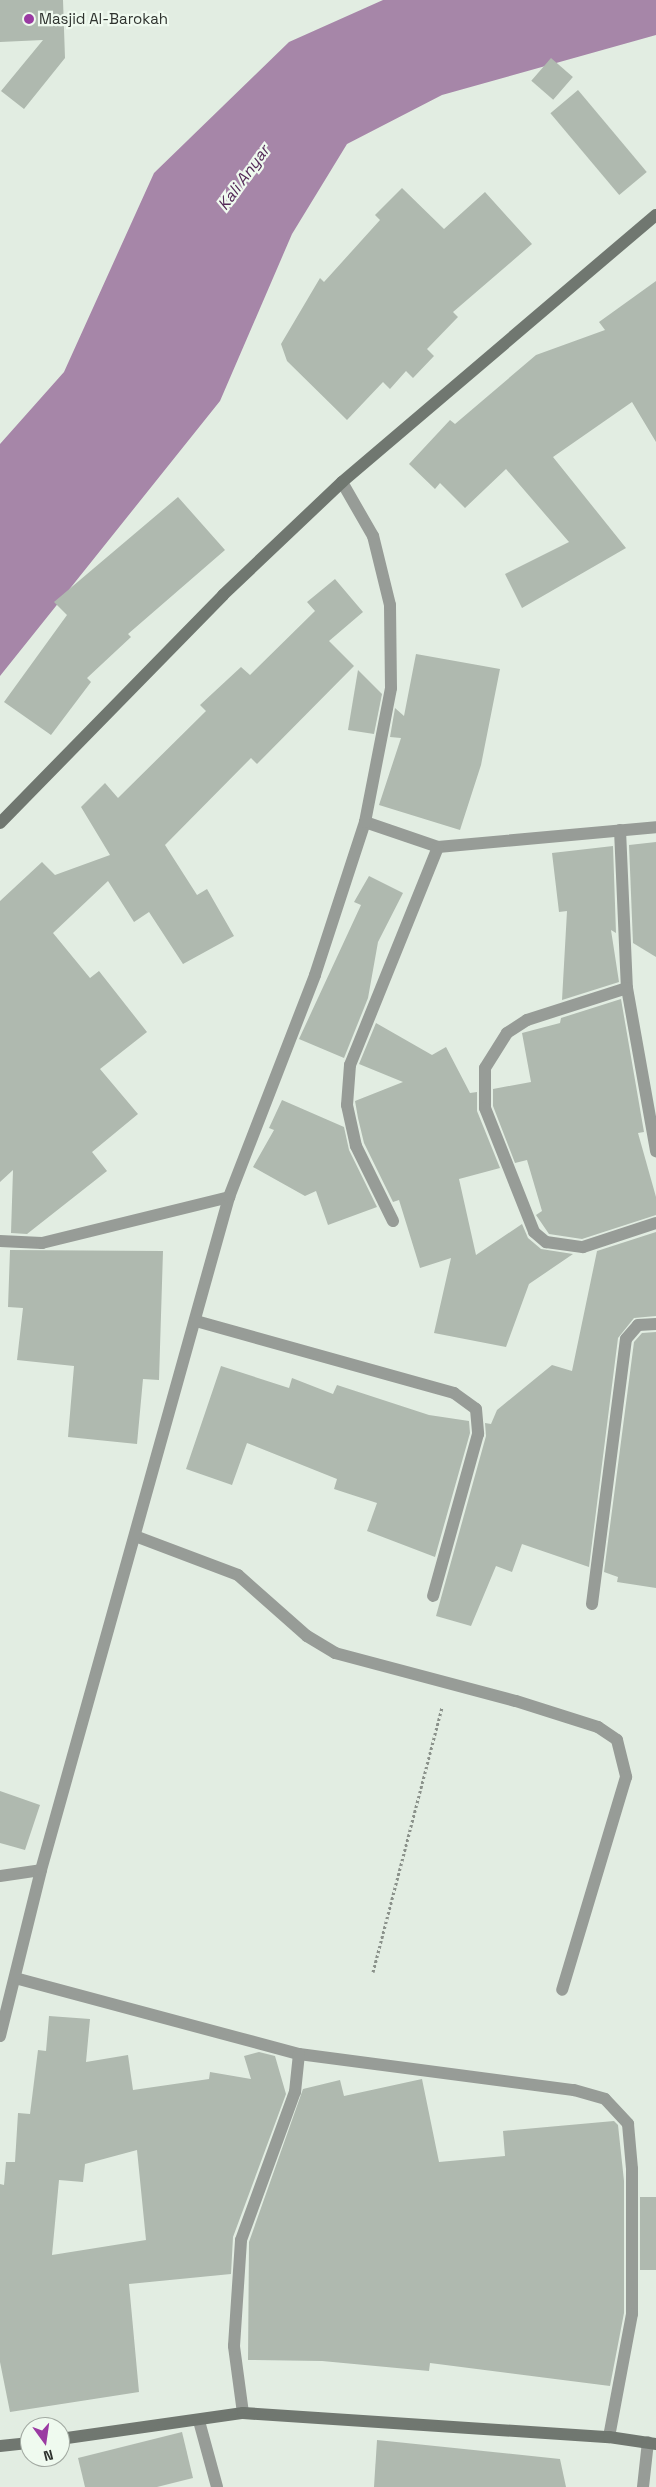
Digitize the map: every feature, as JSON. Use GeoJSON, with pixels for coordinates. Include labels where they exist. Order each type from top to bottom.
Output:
{"type":"FeatureCollection","features":[{"type":"Feature","properties":{"kind":"street"},"geometry":{"type":"LineString","coordinates":[[0,823],[223,595],[342,482],[656,215]]}},
{"type":"Feature","properties":{"kind":"street"},"geometry":{"type":"LineString","coordinates":[[0,2036],[41,1870],[196,1321],[229,1197],[315,975],[365,822],[391,688],[390,605],[373,536],[342,482]]}},
{"type":"Feature","properties":{"kind":"street"},"geometry":{"type":"LineString","coordinates":[[365,822],[438,847],[656,827]]}},
{"type":"Feature","properties":{"kind":"street"},"geometry":{"type":"LineString","coordinates":[[620,830],[627,988],[656,1151]]}},
{"type":"Feature","properties":{"kind":"street"},"geometry":{"type":"LineString","coordinates":[[393,1221],[356,1146],[347,1105],[350,1065],[438,847]]}},
{"type":"Feature","properties":{"kind":"street"},"geometry":{"type":"LineString","coordinates":[[627,988],[527,1020],[507,1033],[484,1068],[485,1108],[534,1232],[546,1242],[583,1247],[656,1223]]}},
{"type":"Feature","properties":{"kind":"street"},"geometry":{"type":"LineString","coordinates":[[0,1241],[42,1243],[229,1197]]}},
{"type":"Feature","properties":{"kind":"street"},"geometry":{"type":"LineString","coordinates":[[196,1321],[454,1393],[476,1409],[478,1434],[433,1596]]}},
{"type":"Feature","properties":{"kind":"street"},"geometry":{"type":"LineString","coordinates":[[592,1604],[626,1339],[638,1325],[656,1324]]}},
{"type":"Feature","properties":{"kind":"street"},"geometry":{"type":"LineString","coordinates":[[135,1536],[238,1575],[307,1636],[335,1653],[448,1683],[598,1727],[617,1740],[623,1753],[626,1777],[562,1990]]}},
{"type":"Feature","properties":{"kind":"street"},"geometry":{"type":"LineString","coordinates":[[0,1876],[41,1870]]}},
{"type":"Feature","properties":{"kind":"street"},"geometry":{"type":"LineString","coordinates":[[15,1978],[299,2054],[574,2090],[605,2098],[624,2115],[632,2169],[632,2314],[608,2436]]}},
{"type":"Feature","properties":{"kind":"street"},"geometry":{"type":"LineString","coordinates":[[243,2413],[234,2346],[241,2240],[294,2092],[299,2054]]}},
{"type":"Feature","properties":{"kind":"street"},"geometry":{"type":"LineString","coordinates":[[70,2438],[199,2421],[243,2413],[608,2436],[652,2443],[643,2487]]}},
{"type":"Feature","properties":{"kind":"street"},"geometry":{"type":"LineString","coordinates":[[199,2421],[217,2487]]}},
{"type":"Feature","properties":{"kind":"street"},"geometry":{"type":"LineString","coordinates":[[0,2446],[20,2444]]}},
{"type":"Feature","properties":{"kind":"path"},"geometry":{"type":"LineString","coordinates":[[373,1972],[448,1683]]}},
{"type":"Feature","properties":{"kind":"water","name":"Kali Anyar"},"geometry":{"type":"Polygon","coordinates":[[[383,0],[656,0],[656,35],[442,95],[347,144],[292,234],[220,401],[0,676],[0,444],[64,372],[154,173],[289,42],[383,0]]]}},
{"type":"Feature","properties":{"kind":"building"},"geometry":{"type":"Polygon","coordinates":[[[0,0],[63,0],[65,58],[24,109],[1,91],[43,40],[0,42],[0,0]]]}},
{"type":"Feature","properties":{"kind":"building"},"geometry":{"type":"Polygon","coordinates":[[[551,58],[573,77],[553,100],[531,81],[551,58]]]}},
{"type":"Feature","properties":{"kind":"building"},"geometry":{"type":"Polygon","coordinates":[[[578,90],[647,172],[619,195],[550,113],[578,90]]]}},
{"type":"Feature","properties":{"kind":"building"},"geometry":{"type":"Polygon","coordinates":[[[402,188],[444,229],[485,192],[532,244],[453,312],[458,317],[427,349],[434,356],[413,378],[406,371],[390,389],[383,382],[347,420],[287,361],[281,344],[320,278],[324,282],[380,220],[375,215],[402,188]]]}},
{"type":"Feature","properties":{"kind":"building"},"geometry":{"type":"Polygon","coordinates":[[[656,281],[656,442],[632,402],[553,457],[626,548],[522,608],[505,574],[569,542],[506,469],[465,508],[440,483],[435,489],[409,464],[450,420],[455,424],[536,355],[605,330],[599,322],[656,281]]]}},
{"type":"Feature","properties":{"kind":"building"},"geometry":{"type":"Polygon","coordinates":[[[178,497],[225,550],[128,634],[131,637],[87,678],[91,682],[51,735],[4,702],[67,615],[54,602],[178,497]]]}},
{"type":"Feature","properties":{"kind":"building"},"geometry":{"type":"Polygon","coordinates":[[[335,579],[363,612],[329,641],[354,666],[257,764],[251,758],[165,845],[197,895],[207,889],[234,936],[183,964],[149,912],[134,922],[108,881],[53,933],[90,978],[99,971],[147,1032],[100,1069],[138,1114],[92,1152],[107,1171],[27,1234],[11,1233],[13,1170],[0,1182],[0,901],[42,862],[55,875],[110,855],[81,807],[105,783],[118,798],[206,711],[200,705],[241,667],[250,675],[315,611],[307,602],[335,579]]]}},
{"type":"Feature","properties":{"kind":"building"},"geometry":{"type":"Polygon","coordinates":[[[416,654],[500,669],[481,765],[460,830],[379,805],[401,738],[390,737],[395,708],[404,716],[416,654]]]}},
{"type":"Feature","properties":{"kind":"building"},"geometry":{"type":"Polygon","coordinates":[[[358,670],[382,694],[374,734],[348,730],[358,670]]]}},
{"type":"Feature","properties":{"kind":"building"},"geometry":{"type":"Polygon","coordinates":[[[656,842],[656,957],[633,943],[629,845],[656,842]]]}},
{"type":"Feature","properties":{"kind":"building"},"geometry":{"type":"Polygon","coordinates":[[[613,846],[616,933],[611,930],[619,982],[562,1000],[567,911],[559,912],[552,853],[613,846]]]}},
{"type":"Feature","properties":{"kind":"building"},"geometry":{"type":"Polygon","coordinates":[[[369,876],[403,893],[378,942],[368,998],[344,1058],[299,1039],[361,905],[354,902],[369,876]]]}},
{"type":"Feature","properties":{"kind":"building"},"geometry":{"type":"Polygon","coordinates":[[[621,999],[644,1132],[638,1133],[656,1197],[656,1215],[582,1239],[549,1234],[536,1215],[542,1211],[527,1160],[515,1163],[493,1106],[493,1089],[531,1082],[522,1033],[560,1023],[561,1018],[621,999]]]}},
{"type":"Feature","properties":{"kind":"building"},"geometry":{"type":"Polygon","coordinates":[[[376,1023],[432,1055],[446,1047],[470,1093],[477,1092],[477,1111],[500,1168],[459,1179],[476,1255],[522,1224],[528,1238],[541,1249],[573,1254],[529,1284],[506,1347],[434,1333],[451,1258],[420,1268],[399,1200],[393,1202],[364,1143],[358,1118],[355,1101],[403,1082],[359,1064],[376,1023]]]}},
{"type":"Feature","properties":{"kind":"building"},"geometry":{"type":"Polygon","coordinates":[[[282,1100],[344,1127],[349,1150],[377,1207],[328,1225],[316,1191],[305,1196],[253,1167],[274,1130],[269,1128],[282,1100]]]}},
{"type":"Feature","properties":{"kind":"building"},"geometry":{"type":"Polygon","coordinates":[[[656,1232],[656,1316],[634,1318],[618,1338],[589,1567],[522,1544],[512,1572],[496,1566],[471,1626],[436,1616],[486,1436],[485,1423],[491,1424],[497,1410],[552,1365],[572,1371],[597,1251],[656,1232]]]}},
{"type":"Feature","properties":{"kind":"building"},"geometry":{"type":"Polygon","coordinates":[[[10,1250],[163,1251],[159,1380],[143,1379],[137,1444],[68,1437],[74,1366],[17,1360],[23,1308],[8,1307],[10,1250]]]}},
{"type":"Feature","properties":{"kind":"building"},"geometry":{"type":"Polygon","coordinates":[[[656,1332],[656,1588],[617,1582],[618,1577],[604,1572],[634,1342],[642,1333],[656,1332]]]}},
{"type":"Feature","properties":{"kind":"building"},"geometry":{"type":"Polygon","coordinates":[[[221,1366],[289,1388],[292,1378],[333,1394],[337,1385],[429,1415],[469,1421],[470,1433],[435,1557],[367,1531],[377,1503],[334,1489],[337,1479],[247,1443],[232,1485],[186,1469],[221,1366]]]}},
{"type":"Feature","properties":{"kind":"building"},"geometry":{"type":"Polygon","coordinates":[[[0,1791],[40,1805],[25,1850],[0,1843],[0,1791]]]}},
{"type":"Feature","properties":{"kind":"building"},"geometry":{"type":"Polygon","coordinates":[[[49,2016],[90,2019],[86,2062],[128,2055],[133,2090],[209,2079],[210,2072],[251,2079],[244,2056],[259,2052],[275,2056],[286,2094],[233,2237],[231,2274],[129,2284],[139,2392],[10,2412],[0,2362],[0,2184],[4,2185],[6,2162],[15,2162],[18,2113],[30,2114],[38,2050],[46,2051],[49,2016]],[[137,2150],[85,2164],[83,2182],[59,2180],[52,2255],[146,2240],[137,2150]]]}},
{"type":"Feature","properties":{"kind":"building"},"geometry":{"type":"Polygon","coordinates":[[[422,2079],[439,2162],[505,2156],[503,2131],[614,2121],[618,2125],[624,2181],[624,2313],[610,2386],[430,2363],[429,2371],[322,2361],[248,2360],[249,2242],[303,2089],[340,2080],[344,2096],[422,2079]]]}},
{"type":"Feature","properties":{"kind":"building"},"geometry":{"type":"Polygon","coordinates":[[[640,2197],[656,2197],[656,2270],[640,2270],[640,2197]]]}},
{"type":"Feature","properties":{"kind":"building"},"geometry":{"type":"Polygon","coordinates":[[[182,2432],[193,2478],[157,2487],[85,2487],[78,2458],[182,2432]]]}},
{"type":"Feature","properties":{"kind":"building"},"geometry":{"type":"Polygon","coordinates":[[[377,2440],[560,2459],[566,2487],[374,2487],[377,2440]]]}},
{"type":"Feature","properties":{"kind":"place","name":"Masjid Al-Barokah"},"geometry":{"type":"Point","coordinates":[29,19]}}]}
